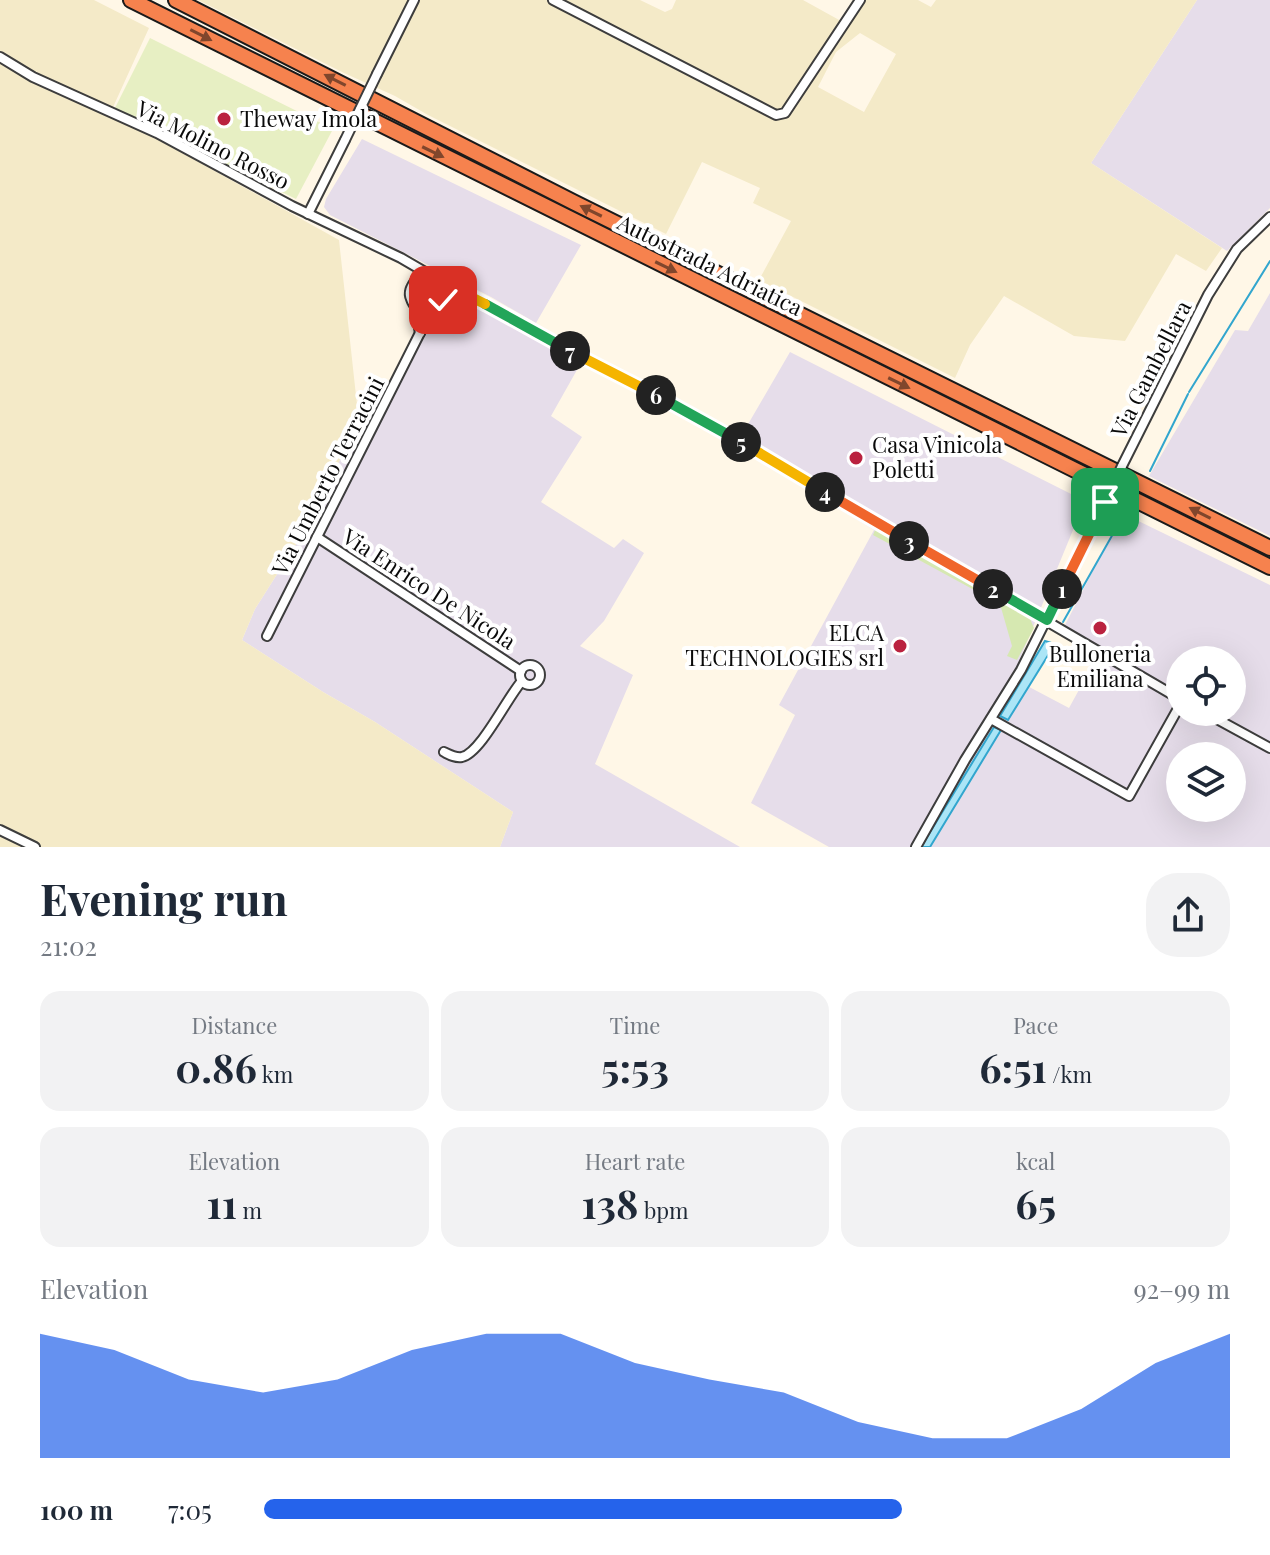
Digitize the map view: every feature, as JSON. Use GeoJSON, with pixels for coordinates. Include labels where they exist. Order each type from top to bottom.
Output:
{"type":"FeatureCollection","features":[{"type":"Feature","properties":{"kind":"highway","name":"Autostrada Adriatica"},"geometry":{"type":"LineString","coordinates":[[131,0],[1270,567]]}},
{"type":"Feature","properties":{"kind":"highway","name":"Autostrada Adriatica"},"geometry":{"type":"LineString","coordinates":[[176,0],[587,209],[1270,548]]}},
{"type":"Feature","properties":{"kind":"street"},"geometry":{"type":"LineString","coordinates":[[308,214],[414,0]]}},
{"type":"Feature","properties":{"kind":"street"},"geometry":{"type":"LineString","coordinates":[[553,0],[776,115],[785,113],[860,0]]}},
{"type":"Feature","properties":{"kind":"street","name":"Via Molino Rosso"},"geometry":{"type":"LineString","coordinates":[[0,57],[33,77],[157,133],[308,214],[401,258],[432,277]]}},
{"type":"Feature","properties":{"kind":"street","name":"Via Gambellara"},"geometry":{"type":"LineString","coordinates":[[916,847],[1047,620],[1208,295],[1237,249],[1270,217]]}},
{"type":"Feature","properties":{"kind":"street"},"geometry":{"type":"LineString","coordinates":[[410,265],[410,297],[420,333]]}},
{"type":"Feature","properties":{"kind":"street"},"geometry":{"type":"LineString","coordinates":[[412,286],[420,278],[432,277],[444,289],[470,297],[690,413],[1047,620],[1166,693]]}},
{"type":"Feature","properties":{"kind":"street"},"geometry":{"type":"LineString","coordinates":[[434,310],[443,300],[444,289]]}},
{"type":"Feature","properties":{"kind":"street"},"geometry":{"type":"LineString","coordinates":[[415,307],[434,310],[454,300],[470,297]]}},
{"type":"Feature","properties":{"kind":"street","name":"Via Umberto Terracini"},"geometry":{"type":"LineString","coordinates":[[267,636],[434,310]]}},
{"type":"Feature","properties":{"kind":"street","name":"Via Enrico De Nicola"},"geometry":{"type":"LineString","coordinates":[[317,537],[522,676],[476,747],[461,757],[444,752]]}},
{"type":"Feature","properties":{"kind":"street"},"geometry":{"type":"LineString","coordinates":[[991,719],[1129,796],[1167,726]]}},
{"type":"Feature","properties":{"kind":"street"},"geometry":{"type":"LineString","coordinates":[[1230,726],[1270,748]]}},
{"type":"Feature","properties":{"kind":"street"},"geometry":{"type":"LineString","coordinates":[[0,830],[35,847]]}},
{"type":"Feature","properties":{"kind":"shaded area"},"geometry":{"type":"Polygon","coordinates":[[[0,0],[94,0],[149,28],[109,116],[159,140],[339,240],[359,423],[298,541],[255,609],[242,640],[513,812],[500,847],[0,847],[0,0]]]}},
{"type":"Feature","properties":{"kind":"shaded area"},"geometry":{"type":"Polygon","coordinates":[[[198,0],[640,0],[665,12],[672,9],[676,0],[803,0],[841,21],[855,0],[918,0],[931,7],[936,0],[1197,0],[1091,163],[1222,248],[1206,271],[1176,254],[1125,341],[1074,336],[1004,296],[970,345],[955,378],[759,280],[791,221],[753,203],[760,188],[702,162],[666,234],[198,0]],[[860,33],[836,52],[818,87],[864,112],[896,54],[860,33]]]}},
{"type":"Feature","properties":{"kind":"shaded area"},"geometry":{"type":"Polygon","coordinates":[[[1197,0],[1270,0],[1270,208],[1227,251],[1091,163],[1197,0]]]}},
{"type":"Feature","properties":{"kind":"shaded area"},"geometry":{"type":"Polygon","coordinates":[[[362,139],[581,245],[536,323],[330,215],[324,207],[326,199],[362,139]]]}},
{"type":"Feature","properties":{"kind":"shaded area"},"geometry":{"type":"Polygon","coordinates":[[[1270,293],[1270,536],[1149,476],[1235,330],[1248,331],[1270,293]]]}},
{"type":"Feature","properties":{"kind":"shaded area"},"geometry":{"type":"Polygon","coordinates":[[[467,302],[482,304],[582,361],[551,416],[582,437],[541,502],[614,548],[623,539],[644,553],[604,621],[580,646],[633,675],[595,764],[740,847],[500,847],[513,812],[242,640],[255,609],[298,541],[359,423],[433,324],[447,310],[467,302]]]}},
{"type":"Feature","properties":{"kind":"shaded area"},"geometry":{"type":"Polygon","coordinates":[[[790,352],[1085,501],[1012,678],[1069,708],[1102,648],[1065,625],[1126,515],[1270,585],[1270,847],[829,847],[751,803],[795,715],[779,705],[874,530],[741,449],[746,442],[740,438],[790,352]]]}},
{"type":"Feature","properties":{"kind":"green space","name":"Theway Imola"},"geometry":{"type":"Polygon","coordinates":[[[150,38],[333,129],[296,199],[114,110],[150,38]]]}},
{"type":"Feature","properties":{"kind":"green space"},"geometry":{"type":"Polygon","coordinates":[[[876,528],[1028,614],[1034,628],[1017,660],[1007,656],[1012,646],[1000,604],[873,535],[876,528]]]}},
{"type":"Feature","properties":{"kind":"water"},"geometry":{"type":"Polygon","coordinates":[[[1045,641],[1055,644],[1008,720],[1000,716],[1045,641]]]}},
{"type":"Feature","properties":{"kind":"water"},"geometry":{"type":"Polygon","coordinates":[[[994,727],[1001,730],[930,847],[921,847],[994,727]]]}},
{"type":"Feature","properties":{"kind":"waterway"},"geometry":{"type":"LineString","coordinates":[[1189,392],[1270,261]]}},
{"type":"Feature","properties":{"kind":"waterway"},"geometry":{"type":"LineString","coordinates":[[1150,471],[1188,394]]}},
{"type":"Feature","properties":{"kind":"waterway"},"geometry":{"type":"LineString","coordinates":[[1063,622],[1126,511]]}},
{"type":"Feature","properties":{"kind":"place","name":"Theway Imola"},"geometry":{"type":"Point","coordinates":[224,119]}},
{"type":"Feature","properties":{"kind":"place","name":"Casa Vinicola Poletti"},"geometry":{"type":"Point","coordinates":[856,458]}},
{"type":"Feature","properties":{"kind":"place","name":"Bulloneria Emiliana"},"geometry":{"type":"Point","coordinates":[1100,628]}},
{"type":"Feature","properties":{"kind":"place","name":"ELCA TECHNOLOGIES srl"},"geometry":{"type":"Point","coordinates":[900,646]}},
{"type":"Feature","properties":{"kind":"route"},"geometry":{"type":"LineString","coordinates":[[443,300],[444,289],[478,299],[690,413],[1047,620],[1105,502]]}}]}
